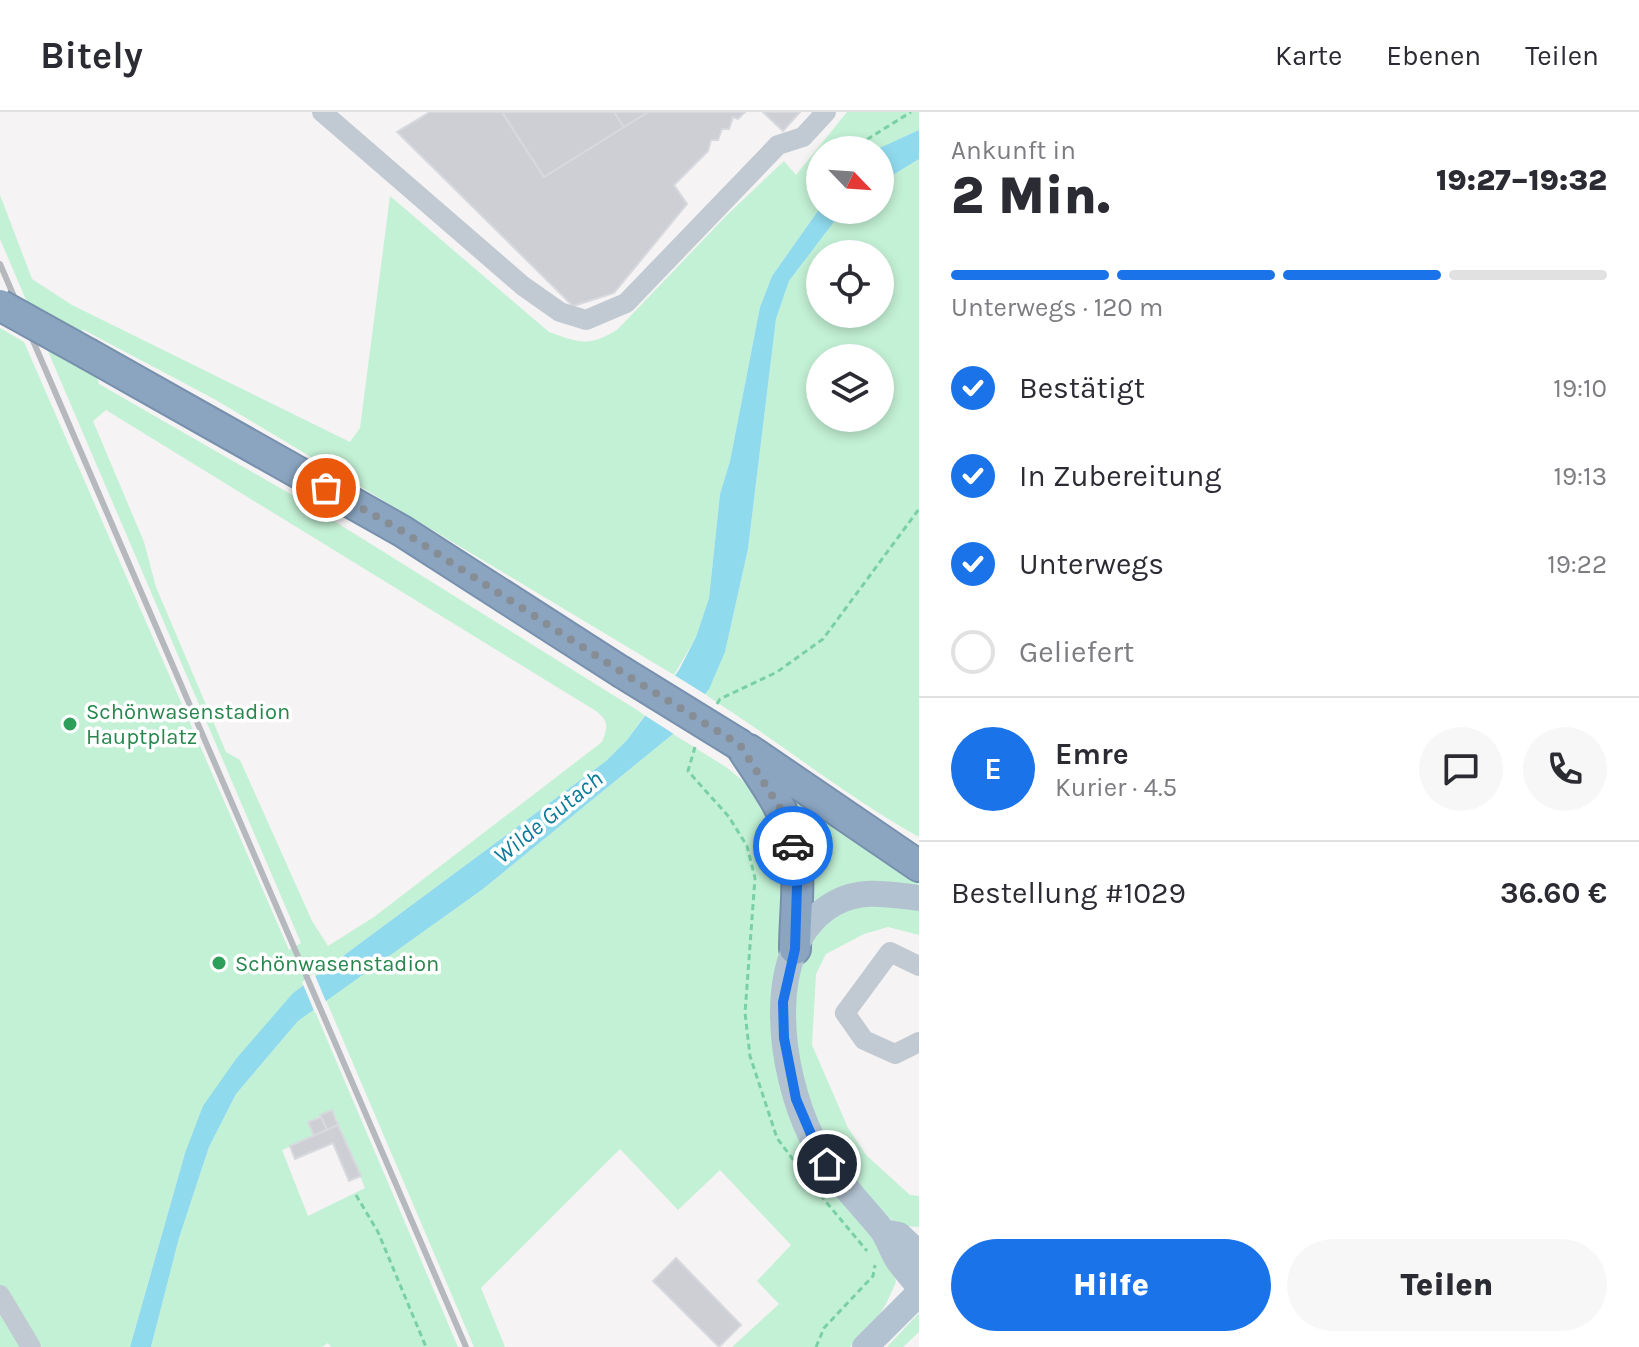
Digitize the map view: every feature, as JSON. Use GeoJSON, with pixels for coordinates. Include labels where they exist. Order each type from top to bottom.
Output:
{"type":"FeatureCollection","features":[{"type":"Feature","properties":{"kind":"highway"},"geometry":{"type":"LineString","coordinates":[[0,305],[402,531],[907,850],[919,866]]}},
{"type":"Feature","properties":{"kind":"highway"},"geometry":{"type":"LineString","coordinates":[[740,745],[780,808],[792,838],[797,886],[795,949]]}},
{"type":"Feature","properties":{"kind":"main road"},"geometry":{"type":"LineString","coordinates":[[919,898],[865,894],[835,903],[809,927],[795,949],[786,982],[783,1018],[786,1052],[796,1099],[827,1164],[848,1193],[900,1234],[919,1254]]}},
{"type":"Feature","properties":{"kind":"main road"},"geometry":{"type":"LineString","coordinates":[[900,1234],[897,1259],[919,1286]]}},
{"type":"Feature","properties":{"kind":"main road"},"geometry":{"type":"LineString","coordinates":[[865,1347],[919,1293]]}},
{"type":"Feature","properties":{"kind":"street"},"geometry":{"type":"LineString","coordinates":[[322,112],[523,286],[560,312],[586,320],[626,303],[778,145],[803,137],[826,112]]}},
{"type":"Feature","properties":{"kind":"street"},"geometry":{"type":"LineString","coordinates":[[919,966],[890,952],[845,1013],[864,1040],[895,1054],[919,1042]]}},
{"type":"Feature","properties":{"kind":"street"},"geometry":{"type":"LineString","coordinates":[[0,1295],[31,1347]]}},
{"type":"Feature","properties":{"kind":"path"},"geometry":{"type":"LineString","coordinates":[[872,136],[911,112]]}},
{"type":"Feature","properties":{"kind":"path"},"geometry":{"type":"LineString","coordinates":[[356,1195],[378,1232],[426,1347]]}},
{"type":"Feature","properties":{"kind":"green space"},"geometry":{"type":"Polygon","coordinates":[[[847,112],[919,112],[919,130],[894,141],[894,136],[828,136],[847,112]]]}},
{"type":"Feature","properties":{"kind":"green space"},"geometry":{"type":"Polygon","coordinates":[[[919,159],[919,837],[704,694],[725,652],[748,549],[776,319],[789,281],[806,259],[806,328],[894,328],[894,240],[820,240],[832,224],[894,224],[894,174],[919,159]]]}},
{"type":"Feature","properties":{"kind":"green space"},"geometry":{"type":"Polygon","coordinates":[[[784,161],[796,175],[806,163],[806,224],[809,224],[772,276],[760,307],[730,461],[720,494],[709,598],[696,637],[674,675],[216,400],[82,329],[99,384],[294,496],[645,715],[627,740],[606,761],[293,993],[185,1153],[130,1347],[0,1347],[0,328],[24,342],[289,950],[301,943],[0,239],[0,195],[32,279],[72,305],[350,442],[360,428],[390,196],[549,332],[569,339],[592,341],[618,329],[727,215],[784,161]],[[106,410],[93,421],[144,542],[156,587],[226,752],[240,760],[312,921],[328,946],[374,917],[602,742],[606,725],[603,718],[106,410]]]}},
{"type":"Feature","properties":{"kind":"green space"},"geometry":{"type":"Polygon","coordinates":[[[673,734],[726,767],[748,785],[769,809],[791,879],[774,1024],[838,1197],[884,1253],[896,1282],[876,1320],[850,1347],[732,1347],[779,1304],[757,1281],[791,1245],[720,1170],[678,1210],[620,1149],[481,1288],[505,1347],[474,1347],[326,1000],[483,889],[673,734]]]}},
{"type":"Feature","properties":{"kind":"green space"},"geometry":{"type":"Polygon","coordinates":[[[781,789],[919,883],[916,890],[809,916],[781,789]]]}},
{"type":"Feature","properties":{"kind":"green space"},"geometry":{"type":"Polygon","coordinates":[[[859,901],[919,910],[919,935],[888,927],[864,934],[826,954],[816,974],[812,1045],[848,1128],[866,1155],[910,1195],[919,1196],[919,1227],[904,1226],[883,1215],[813,1127],[789,1013],[801,951],[834,911],[859,901]]]}},
{"type":"Feature","properties":{"kind":"green space"},"geometry":{"type":"Polygon","coordinates":[[[314,1009],[458,1347],[331,1347],[328,1343],[322,1347],[151,1347],[179,1238],[209,1147],[236,1094],[298,1021],[314,1009]],[[332,1110],[308,1122],[314,1136],[282,1150],[308,1216],[365,1188],[332,1110]]]}},
{"type":"Feature","properties":{"kind":"green space"},"geometry":{"type":"Polygon","coordinates":[[[919,1313],[919,1332],[903,1347],[887,1347],[919,1313]]]}},
{"type":"Feature","properties":{"kind":"water"},"geometry":{"type":"Polygon","coordinates":[[[919,130],[919,159],[894,174],[894,141],[919,130]]]}},
{"type":"Feature","properties":{"kind":"water","name":"Wilde Gutach"},"geometry":{"type":"Polygon","coordinates":[[[809,224],[832,224],[820,240],[806,240],[806,259],[789,281],[776,319],[748,549],[725,652],[709,689],[673,734],[483,889],[298,1021],[236,1094],[209,1147],[179,1238],[151,1347],[130,1347],[185,1153],[203,1106],[236,1059],[293,993],[606,761],[627,740],[679,670],[696,637],[709,598],[720,494],[730,461],[760,307],[772,276],[809,224]]]}},
{"type":"Feature","properties":{"kind":"pier"},"geometry":{"type":"Polygon","coordinates":[[[671,673],[708,696],[677,736],[641,713],[671,673]]]}},
{"type":"Feature","properties":{"kind":"pier"},"geometry":{"type":"Polygon","coordinates":[[[314,973],[327,1004],[315,1013],[302,982],[314,973]]]}},
{"type":"Feature","properties":{"kind":"building"},"geometry":{"type":"Polygon","coordinates":[[[430,112],[502,112],[544,177],[648,112],[745,112],[738,119],[733,117],[729,129],[722,129],[718,140],[711,140],[708,151],[674,185],[687,204],[614,293],[573,306],[397,132],[430,112]]]}},
{"type":"Feature","properties":{"kind":"building"},"geometry":{"type":"Polygon","coordinates":[[[502,112],[614,112],[624,127],[544,177],[502,112]]]}},
{"type":"Feature","properties":{"kind":"building"},"geometry":{"type":"Polygon","coordinates":[[[614,112],[648,112],[624,127],[614,112]]]}},
{"type":"Feature","properties":{"kind":"building"},"geometry":{"type":"Polygon","coordinates":[[[763,112],[800,112],[783,131],[763,112]]]}},
{"type":"Feature","properties":{"kind":"building"},"geometry":{"type":"Polygon","coordinates":[[[332,1110],[338,1125],[327,1130],[320,1115],[332,1110]]]}},
{"type":"Feature","properties":{"kind":"building"},"geometry":{"type":"Polygon","coordinates":[[[321,1117],[327,1130],[314,1136],[308,1122],[321,1117]]]}},
{"type":"Feature","properties":{"kind":"building"},"geometry":{"type":"Polygon","coordinates":[[[338,1125],[361,1176],[349,1181],[333,1143],[295,1159],[290,1146],[338,1125]]]}},
{"type":"Feature","properties":{"kind":"building"},"geometry":{"type":"Polygon","coordinates":[[[676,1258],[741,1325],[719,1347],[653,1281],[676,1258]]]}},
{"type":"Feature","properties":{"kind":"railway"},"geometry":{"type":"LineString","coordinates":[[0,264],[466,1347]]}},
{"type":"Feature","properties":{"kind":"way so far"},"geometry":{"type":"LineString","coordinates":[[326,488],[402,531],[740,745],[780,808],[793,846]]}},
{"type":"Feature","properties":{"kind":"place","name":"Schönwasenstadion Hauptplatz"},"geometry":{"type":"Point","coordinates":[70,724]}},
{"type":"Feature","properties":{"kind":"place","name":"Schönwasenstadion"},"geometry":{"type":"Point","coordinates":[219,963]}},
{"type":"Feature","properties":{"kind":"route"},"geometry":{"type":"LineString","coordinates":[[793,846],[797,886],[795,949],[783,1002],[784,1038],[796,1099],[827,1164]]}}]}
